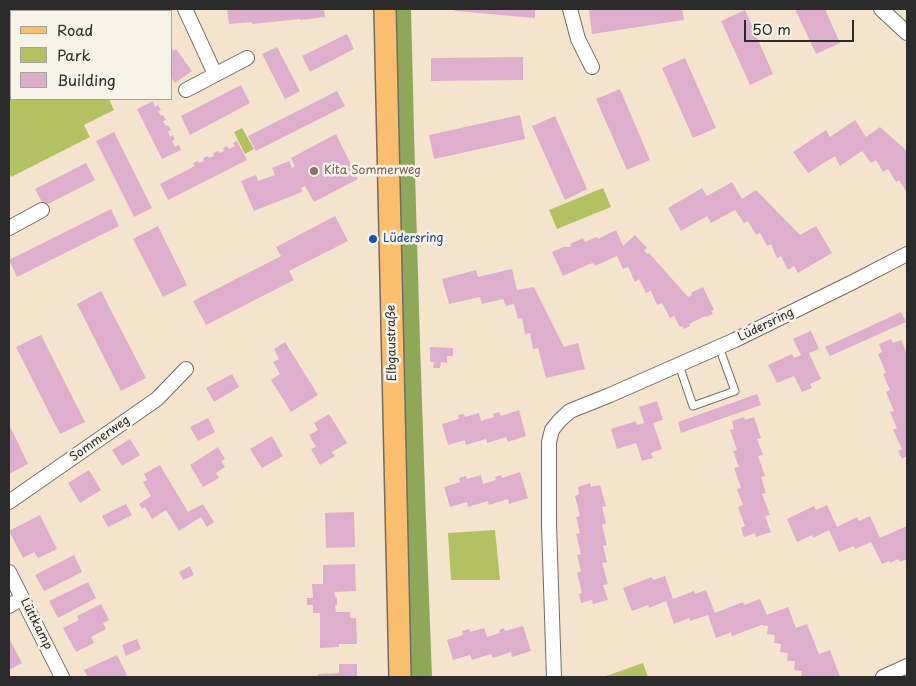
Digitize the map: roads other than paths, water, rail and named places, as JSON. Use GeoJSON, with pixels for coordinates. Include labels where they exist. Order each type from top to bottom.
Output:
{"type":"FeatureCollection","features":[{"type":"Feature","properties":{"kind":"main road","name":"Elbgaustraße"},"geometry":{"type":"LineString","coordinates":[[385,9],[400,677]]}},
{"type":"Feature","properties":{"kind":"street"},"geometry":{"type":"LineString","coordinates":[[185,9],[216,74]]}},
{"type":"Feature","properties":{"kind":"street"},"geometry":{"type":"LineString","coordinates":[[570,9],[581,46],[592,68]]}},
{"type":"Feature","properties":{"kind":"street"},"geometry":{"type":"LineString","coordinates":[[880,9],[907,33]]}},
{"type":"Feature","properties":{"kind":"street"},"geometry":{"type":"LineString","coordinates":[[186,90],[247,58]]}},
{"type":"Feature","properties":{"kind":"street"},"geometry":{"type":"LineString","coordinates":[[9,228],[42,210]]}},
{"type":"Feature","properties":{"kind":"street","name":"Lüdersring"},"geometry":{"type":"LineString","coordinates":[[554,677],[549,516],[549,442],[552,430],[560,420],[570,411],[719,347],[907,254]]}},
{"type":"Feature","properties":{"kind":"street","name":"Sommerweg"},"geometry":{"type":"LineString","coordinates":[[9,502],[156,399],[186,369]]}},
{"type":"Feature","properties":{"kind":"street","name":"Lüttkamp"},"geometry":{"type":"LineString","coordinates":[[9,572],[62,677]]}},
{"type":"Feature","properties":{"kind":"street"},"geometry":{"type":"LineString","coordinates":[[9,606],[22,598]]}},
{"type":"Feature","properties":{"kind":"street"},"geometry":{"type":"LineString","coordinates":[[883,677],[907,666]]}},
{"type":"Feature","properties":{"kind":"lane"},"geometry":{"type":"LineString","coordinates":[[679,365],[693,406],[735,391],[719,347]]}},
{"type":"Feature","properties":{"kind":"place","name":"Kita Sommerweg"},"geometry":{"type":"Point","coordinates":[314,171]}},
{"type":"Feature","properties":{"kind":"place","name":"Lüdersring"},"geometry":{"type":"Point","coordinates":[373,239]}}]}
